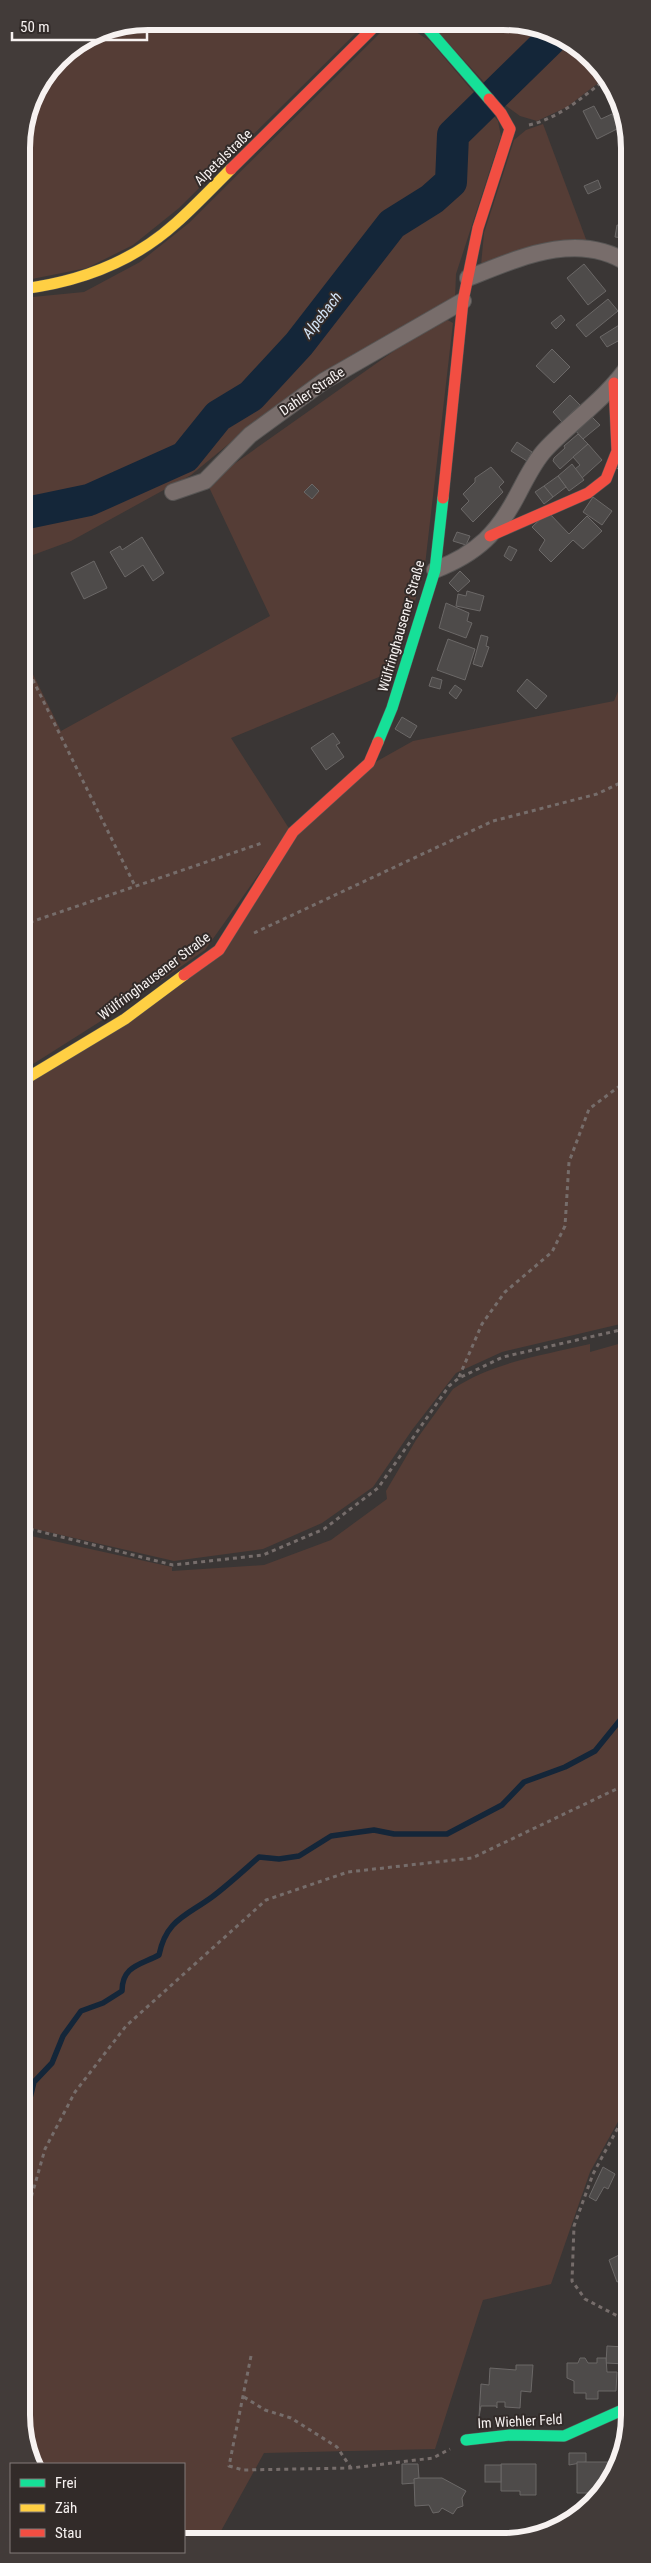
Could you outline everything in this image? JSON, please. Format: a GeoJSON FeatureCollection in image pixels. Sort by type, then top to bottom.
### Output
{"type":"FeatureCollection","features":[{"type":"Feature","properties":{"kind":"street","name":"Alpetalstraße"},"geometry":{"type":"LineString","coordinates":[[30,288],[66,282],[105,269],[140,250],[175,224],[371,30]]}},
{"type":"Feature","properties":{"kind":"street"},"geometry":{"type":"LineString","coordinates":[[428,30],[500,113],[510,129]]}},
{"type":"Feature","properties":{"kind":"street","name":"Wülfringhausener Straße"},"geometry":{"type":"LineString","coordinates":[[30,1076],[125,1019],[219,950],[293,832],[369,764],[392,708],[435,570],[463,301],[478,228],[510,129]]}},
{"type":"Feature","properties":{"kind":"street"},"geometry":{"type":"LineString","coordinates":[[468,278],[557,248],[583,248],[606,252],[621,260]]}},
{"type":"Feature","properties":{"kind":"street","name":"Dahler Straße"},"geometry":{"type":"LineString","coordinates":[[172,492],[205,481],[250,434],[324,381],[463,301]]}},
{"type":"Feature","properties":{"kind":"street"},"geometry":{"type":"LineString","coordinates":[[435,570],[461,560],[490,536],[508,511],[537,460],[621,383]]}},
{"type":"Feature","properties":{"kind":"street"},"geometry":{"type":"LineString","coordinates":[[490,536],[588,493],[606,479],[617,451],[621,396]]}},
{"type":"Feature","properties":{"kind":"street","name":"Im Wiehler Feld"},"geometry":{"type":"LineString","coordinates":[[466,2440],[510,2435],[564,2436],[621,2411]]}},
{"type":"Feature","properties":{"kind":"path"},"geometry":{"type":"LineString","coordinates":[[510,129],[542,122],[568,108],[601,83]]}},
{"type":"Feature","properties":{"kind":"path"},"geometry":{"type":"LineString","coordinates":[[30,674],[135,886]]}},
{"type":"Feature","properties":{"kind":"path"},"geometry":{"type":"LineString","coordinates":[[246,937],[493,821],[597,794],[621,782]]}},
{"type":"Feature","properties":{"kind":"path"},"geometry":{"type":"LineString","coordinates":[[30,922],[293,832]]}},
{"type":"Feature","properties":{"kind":"path"},"geometry":{"type":"LineString","coordinates":[[459,1378],[482,1324],[505,1292],[552,1252],[565,1226],[570,1162],[589,1109],[621,1085]]}},
{"type":"Feature","properties":{"kind":"path"},"geometry":{"type":"LineString","coordinates":[[30,1529],[173,1565],[263,1555],[324,1529],[378,1488],[450,1386],[459,1378],[503,1357],[621,1330]]}},
{"type":"Feature","properties":{"kind":"path"},"geometry":{"type":"LineString","coordinates":[[30,2201],[44,2149],[75,2092],[126,2026],[266,1900],[348,1872],[472,1858],[621,1787]]}},
{"type":"Feature","properties":{"kind":"path"},"geometry":{"type":"LineString","coordinates":[[621,2122],[593,2174],[574,2226],[572,2281],[585,2299],[621,2317]]}},
{"type":"Feature","properties":{"kind":"path"},"geometry":{"type":"LineString","coordinates":[[251,2356],[229,2466],[243,2470],[351,2468],[433,2458],[466,2440]]}},
{"type":"Feature","properties":{"kind":"path"},"geometry":{"type":"LineString","coordinates":[[244,2397],[266,2410],[291,2418],[337,2448],[351,2468]]}},
{"type":"Feature","properties":{"kind":"shaded area"},"geometry":{"type":"Polygon","coordinates":[[[359,30],[179,208],[133,245],[87,268],[30,279],[31,133],[42,96],[54,76],[70,59],[96,42],[110,36],[133,31],[359,30]]]}},
{"type":"Feature","properties":{"kind":"shaded area"},"geometry":{"type":"Polygon","coordinates":[[[383,30],[413,30],[430,41],[498,121],[501,136],[456,274],[455,299],[259,419],[191,475],[71,541],[30,556],[30,297],[84,292],[140,262],[189,223],[383,30]]]}},
{"type":"Feature","properties":{"kind":"shaded area"},"geometry":{"type":"Polygon","coordinates":[[[436,30],[503,30],[526,32],[541,36],[575,54],[600,82],[567,107],[537,121],[520,116],[505,105],[436,30]]]}},
{"type":"Feature","properties":{"kind":"shaded area"},"geometry":{"type":"Polygon","coordinates":[[[543,124],[587,242],[481,265],[484,233],[514,140],[526,130],[543,124]]]}},
{"type":"Feature","properties":{"kind":"shaded area"},"geometry":{"type":"Polygon","coordinates":[[[442,317],[453,323],[425,565],[396,670],[231,738],[290,830],[205,950],[112,1014],[30,1066],[30,668],[61,731],[270,616],[207,483],[442,317]]]}},
{"type":"Feature","properties":{"kind":"shaded area"},"geometry":{"type":"Polygon","coordinates":[[[621,684],[621,1324],[502,1352],[456,1373],[412,1430],[373,1487],[322,1523],[263,1549],[174,1561],[30,1528],[30,1082],[221,953],[294,834],[372,764],[413,741],[614,701],[621,684]]]}},
{"type":"Feature","properties":{"kind":"shaded area"},"geometry":{"type":"Polygon","coordinates":[[[621,1343],[621,2116],[590,2172],[551,2284],[483,2300],[435,2449],[264,2453],[220,2533],[185,2533],[185,2463],[40,2463],[31,2430],[30,1536],[172,1567],[172,1571],[264,1565],[331,1540],[387,1499],[386,1491],[416,1440],[453,1389],[485,1372],[519,1360],[590,1344],[590,1352],[621,1343]]]}},
{"type":"Feature","properties":{"kind":"building"},"geometry":{"type":"Polygon","coordinates":[[[594,106],[601,119],[612,114],[619,128],[597,139],[583,111],[594,106]]]}},
{"type":"Feature","properties":{"kind":"building"},"geometry":{"type":"Polygon","coordinates":[[[598,180],[601,188],[588,194],[584,186],[598,180]]]}},
{"type":"Feature","properties":{"kind":"building"},"geometry":{"type":"Polygon","coordinates":[[[617,225],[621,226],[621,238],[615,237],[617,225]]]}},
{"type":"Feature","properties":{"kind":"building"},"geometry":{"type":"Polygon","coordinates":[[[584,264],[606,291],[588,305],[567,278],[584,264]]]}},
{"type":"Feature","properties":{"kind":"building"},"geometry":{"type":"Polygon","coordinates":[[[608,299],[618,311],[586,337],[576,325],[608,299]]]}},
{"type":"Feature","properties":{"kind":"building"},"geometry":{"type":"Polygon","coordinates":[[[561,315],[565,320],[556,329],[551,323],[561,315]]]}},
{"type":"Feature","properties":{"kind":"building"},"geometry":{"type":"Polygon","coordinates":[[[621,324],[621,339],[607,347],[600,337],[621,324]]]}},
{"type":"Feature","properties":{"kind":"building"},"geometry":{"type":"Polygon","coordinates":[[[552,349],[570,367],[554,383],[536,366],[552,349]]]}},
{"type":"Feature","properties":{"kind":"building"},"geometry":{"type":"Polygon","coordinates":[[[570,395],[580,405],[562,422],[553,412],[570,395]]]}},
{"type":"Feature","properties":{"kind":"building"},"geometry":{"type":"Polygon","coordinates":[[[590,415],[600,425],[583,439],[574,429],[590,415]]]}},
{"type":"Feature","properties":{"kind":"building"},"geometry":{"type":"Polygon","coordinates":[[[578,434],[588,444],[560,469],[553,461],[554,458],[578,434]]]}},
{"type":"Feature","properties":{"kind":"building"},"geometry":{"type":"Polygon","coordinates":[[[517,442],[532,452],[527,461],[511,451],[517,442]]]}},
{"type":"Feature","properties":{"kind":"building"},"geometry":{"type":"Polygon","coordinates":[[[588,444],[602,460],[582,478],[575,469],[580,465],[573,457],[588,444]]]}},
{"type":"Feature","properties":{"kind":"building"},"geometry":{"type":"Polygon","coordinates":[[[621,455],[621,470],[616,468],[621,455]]]}},
{"type":"Feature","properties":{"kind":"building"},"geometry":{"type":"Polygon","coordinates":[[[572,464],[584,480],[569,491],[558,476],[572,464]]]}},
{"type":"Feature","properties":{"kind":"building"},"geometry":{"type":"Polygon","coordinates":[[[491,467],[504,482],[499,487],[503,492],[473,522],[461,509],[469,501],[463,494],[475,482],[475,478],[491,467]]]}},
{"type":"Feature","properties":{"kind":"building"},"geometry":{"type":"Polygon","coordinates":[[[558,476],[566,487],[553,497],[544,486],[558,476]]]}},
{"type":"Feature","properties":{"kind":"building"},"geometry":{"type":"Polygon","coordinates":[[[312,484],[319,491],[312,499],[304,492],[312,484]]]}},
{"type":"Feature","properties":{"kind":"building"},"geometry":{"type":"Polygon","coordinates":[[[544,486],[553,497],[544,504],[535,492],[544,486]]]}},
{"type":"Feature","properties":{"kind":"building"},"geometry":{"type":"Polygon","coordinates":[[[593,497],[612,511],[602,525],[583,512],[593,497]]]}},
{"type":"Feature","properties":{"kind":"building"},"geometry":{"type":"Polygon","coordinates":[[[548,512],[569,534],[587,516],[602,531],[583,549],[573,540],[551,562],[539,550],[545,540],[532,527],[548,512]]]}},
{"type":"Feature","properties":{"kind":"building"},"geometry":{"type":"Polygon","coordinates":[[[457,532],[470,536],[466,545],[453,541],[457,532]]]}},
{"type":"Feature","properties":{"kind":"building"},"geometry":{"type":"Polygon","coordinates":[[[142,537],[164,573],[153,581],[143,565],[125,577],[110,552],[120,546],[122,550],[142,537]]]}},
{"type":"Feature","properties":{"kind":"building"},"geometry":{"type":"Polygon","coordinates":[[[509,546],[517,550],[511,561],[504,556],[509,546]]]}},
{"type":"Feature","properties":{"kind":"building"},"geometry":{"type":"Polygon","coordinates":[[[94,561],[107,588],[84,599],[71,573],[94,561]]]}},
{"type":"Feature","properties":{"kind":"building"},"geometry":{"type":"Polygon","coordinates":[[[460,571],[470,581],[458,592],[449,583],[460,571]]]}},
{"type":"Feature","properties":{"kind":"building"},"geometry":{"type":"Polygon","coordinates":[[[467,591],[484,596],[480,611],[456,606],[458,594],[466,596],[467,591]]]}},
{"type":"Feature","properties":{"kind":"building"},"geometry":{"type":"Polygon","coordinates":[[[446,603],[469,613],[467,621],[472,623],[466,638],[439,628],[446,603]]]}},
{"type":"Feature","properties":{"kind":"building"},"geometry":{"type":"Polygon","coordinates":[[[481,635],[488,637],[486,646],[489,647],[482,667],[473,664],[481,635]]]}},
{"type":"Feature","properties":{"kind":"building"},"geometry":{"type":"Polygon","coordinates":[[[448,639],[475,649],[465,680],[437,670],[448,639]]]}},
{"type":"Feature","properties":{"kind":"building"},"geometry":{"type":"Polygon","coordinates":[[[432,677],[442,680],[440,689],[429,686],[432,677]]]}},
{"type":"Feature","properties":{"kind":"building"},"geometry":{"type":"Polygon","coordinates":[[[527,679],[547,696],[536,709],[517,691],[527,679]]]}},
{"type":"Feature","properties":{"kind":"building"},"geometry":{"type":"Polygon","coordinates":[[[455,685],[462,690],[456,699],[449,693],[455,685]]]}},
{"type":"Feature","properties":{"kind":"building"},"geometry":{"type":"Polygon","coordinates":[[[402,717],[417,726],[410,738],[395,729],[402,717]]]}},
{"type":"Feature","properties":{"kind":"building"},"geometry":{"type":"Polygon","coordinates":[[[333,733],[340,743],[336,745],[344,757],[326,770],[311,748],[333,733]]]}},
{"type":"Feature","properties":{"kind":"building"},"geometry":{"type":"Polygon","coordinates":[[[603,2167],[615,2174],[608,2189],[604,2187],[596,2201],[589,2197],[603,2167]]]}},
{"type":"Feature","properties":{"kind":"building"},"geometry":{"type":"Polygon","coordinates":[[[621,2254],[621,2280],[617,2282],[609,2260],[621,2254]]]}},
{"type":"Feature","properties":{"kind":"building"},"geometry":{"type":"Polygon","coordinates":[[[607,2346],[621,2347],[621,2364],[606,2363],[607,2346]]]}},
{"type":"Feature","properties":{"kind":"building"},"geometry":{"type":"Polygon","coordinates":[[[580,2358],[585,2358],[588,2363],[597,2363],[597,2358],[606,2358],[607,2372],[617,2372],[616,2391],[598,2391],[598,2399],[586,2399],[586,2393],[574,2393],[574,2381],[567,2378],[567,2363],[578,2363],[580,2358]]]}},
{"type":"Feature","properties":{"kind":"building"},"geometry":{"type":"Polygon","coordinates":[[[516,2365],[533,2365],[531,2392],[521,2391],[520,2408],[505,2407],[505,2402],[497,2402],[497,2408],[496,2406],[481,2406],[479,2417],[481,2384],[489,2385],[490,2368],[516,2370],[516,2365]]]}},
{"type":"Feature","properties":{"kind":"building"},"geometry":{"type":"Polygon","coordinates":[[[569,2453],[586,2453],[586,2462],[569,2465],[569,2453]]]}},
{"type":"Feature","properties":{"kind":"building"},"geometry":{"type":"Polygon","coordinates":[[[577,2462],[611,2462],[592,2493],[577,2493],[577,2462]]]}},
{"type":"Feature","properties":{"kind":"building"},"geometry":{"type":"Polygon","coordinates":[[[402,2464],[418,2464],[419,2478],[414,2479],[415,2483],[402,2484],[402,2464]]]}},
{"type":"Feature","properties":{"kind":"building"},"geometry":{"type":"Polygon","coordinates":[[[501,2464],[536,2464],[536,2495],[520,2495],[520,2491],[501,2491],[501,2464]]]}},
{"type":"Feature","properties":{"kind":"building"},"geometry":{"type":"Polygon","coordinates":[[[485,2465],[501,2465],[501,2482],[485,2482],[485,2465]]]}},
{"type":"Feature","properties":{"kind":"building"},"geometry":{"type":"Polygon","coordinates":[[[442,2478],[466,2491],[462,2498],[463,2506],[457,2508],[453,2514],[442,2508],[439,2512],[433,2513],[429,2505],[415,2506],[414,2479],[442,2478]]]}},
{"type":"Feature","properties":{"kind":"waterway","name":"Alpebach"},"geometry":{"type":"LineString","coordinates":[[30,512],[89,500],[185,457],[218,416],[251,396],[299,344],[392,224],[432,199],[451,182],[453,135],[550,40]]}},
{"type":"Feature","properties":{"kind":"waterway"},"geometry":{"type":"LineString","coordinates":[[30,2098],[34,2082],[52,2063],[63,2036],[81,2011],[103,2003],[122,1991],[125,1976],[133,1967],[159,1955],[162,1943],[178,1920],[218,1892],[259,1857],[279,1859],[299,1856],[331,1836],[374,1830],[394,1834],[447,1834],[502,1805],[524,1782],[565,1767],[595,1751],[621,1719]]}},
{"type":"Feature","properties":{"kind":"traffic: fast"},"geometry":{"type":"LineString","coordinates":[[429,30],[489,99]]}},
{"type":"Feature","properties":{"kind":"traffic: fast"},"geometry":{"type":"LineString","coordinates":[[378,742],[392,708],[435,570],[443,498]]}},
{"type":"Feature","properties":{"kind":"traffic: fast"},"geometry":{"type":"LineString","coordinates":[[466,2440],[510,2435],[564,2436],[621,2411]]}},
{"type":"Feature","properties":{"kind":"traffic: slow"},"geometry":{"type":"LineString","coordinates":[[30,288],[84,275],[104,268],[142,249],[176,223],[231,169]]}},
{"type":"Feature","properties":{"kind":"traffic: slow"},"geometry":{"type":"LineString","coordinates":[[30,1076],[125,1019],[184,975]]}},
{"type":"Feature","properties":{"kind":"traffic: jam"},"geometry":{"type":"LineString","coordinates":[[231,169],[371,30]]}},
{"type":"Feature","properties":{"kind":"traffic: jam"},"geometry":{"type":"LineString","coordinates":[[443,498],[463,301],[478,228],[510,129],[501,113],[489,99]]}},
{"type":"Feature","properties":{"kind":"traffic: jam"},"geometry":{"type":"LineString","coordinates":[[490,536],[588,493],[606,479],[617,451],[614,383]]}},
{"type":"Feature","properties":{"kind":"traffic: jam"},"geometry":{"type":"LineString","coordinates":[[184,975],[219,950],[293,832],[369,763],[378,742]]}}]}
